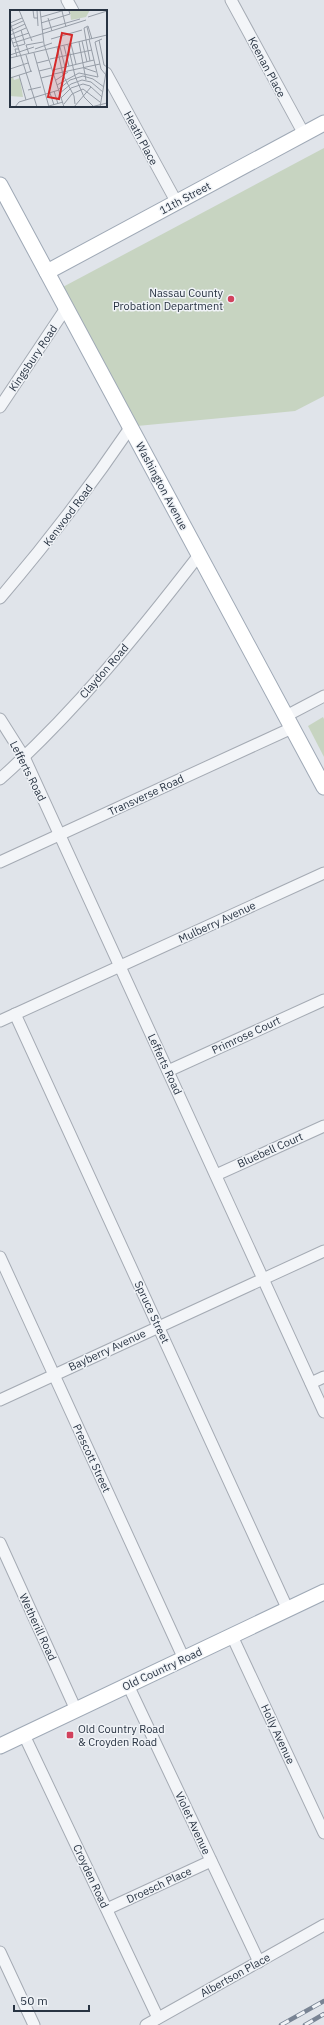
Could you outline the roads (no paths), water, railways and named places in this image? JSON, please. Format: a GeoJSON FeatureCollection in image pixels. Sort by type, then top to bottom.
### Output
{"type":"FeatureCollection","features":[{"type":"Feature","properties":{"kind":"main road","name":"11th Street"},"geometry":{"type":"LineString","coordinates":[[47,272],[324,123]]}},
{"type":"Feature","properties":{"kind":"main road","name":"Washington Avenue"},"geometry":{"type":"LineString","coordinates":[[0,185],[324,787]]}},
{"type":"Feature","properties":{"kind":"main road","name":"Old Country Road"},"geometry":{"type":"LineString","coordinates":[[0,1746],[324,1592]]}},
{"type":"Feature","properties":{"kind":"street"},"geometry":{"type":"LineString","coordinates":[[67,0],[72,10]]}},
{"type":"Feature","properties":{"kind":"street","name":"Keenan Place"},"geometry":{"type":"LineString","coordinates":[[231,0],[304,134]]}},
{"type":"Feature","properties":{"kind":"street","name":"Heath Place"},"geometry":{"type":"LineString","coordinates":[[107,74],[176,203]]}},
{"type":"Feature","properties":{"kind":"street","name":"Kingsbury Road"},"geometry":{"type":"LineString","coordinates":[[0,407],[66,308]]}},
{"type":"Feature","properties":{"kind":"street","name":"Kenwood Road"},"geometry":{"type":"LineString","coordinates":[[0,598],[51,538],[98,475],[130,428]]}},
{"type":"Feature","properties":{"kind":"street","name":"Claydon Road"},"geometry":{"type":"LineString","coordinates":[[0,779],[24,757],[113,663],[199,555]]}},
{"type":"Feature","properties":{"kind":"street","name":"Transverse Road"},"geometry":{"type":"LineString","coordinates":[[0,862],[60,835],[289,722],[324,696]]}},
{"type":"Feature","properties":{"kind":"street","name":"Lefferts Road"},"geometry":{"type":"LineString","coordinates":[[0,719],[24,757],[324,1412]]}},
{"type":"Feature","properties":{"kind":"street","name":"Mulberry Avenue"},"geometry":{"type":"LineString","coordinates":[[0,1021],[324,873]]}},
{"type":"Feature","properties":{"kind":"street","name":"Primrose Court"},"geometry":{"type":"LineString","coordinates":[[168,1071],[324,1000]]}},
{"type":"Feature","properties":{"kind":"street","name":"Spruce Street"},"geometry":{"type":"LineString","coordinates":[[15,1014],[288,1610]]}},
{"type":"Feature","properties":{"kind":"street","name":"Bluebell Court"},"geometry":{"type":"LineString","coordinates":[[216,1175],[324,1126]]}},
{"type":"Feature","properties":{"kind":"street","name":"Bayberry Avenue"},"geometry":{"type":"LineString","coordinates":[[0,1400],[324,1251]]}},
{"type":"Feature","properties":{"kind":"street","name":"Prescott Street"},"geometry":{"type":"LineString","coordinates":[[0,1257],[184,1659]]}},
{"type":"Feature","properties":{"kind":"street"},"geometry":{"type":"LineString","coordinates":[[311,1384],[324,1377]]}},
{"type":"Feature","properties":{"kind":"street","name":"Wetherill Road"},"geometry":{"type":"LineString","coordinates":[[0,1543],[76,1710]]}},
{"type":"Feature","properties":{"kind":"street","name":"Holly Avenue"},"geometry":{"type":"LineString","coordinates":[[232,1636],[324,1833]]}},
{"type":"Feature","properties":{"kind":"street","name":"Violet Avenue"},"geometry":{"type":"LineString","coordinates":[[128,1685],[259,1962]]}},
{"type":"Feature","properties":{"kind":"street","name":"Croyden Road"},"geometry":{"type":"LineString","coordinates":[[24,1735],[158,2018]]}},
{"type":"Feature","properties":{"kind":"street","name":"Droesch Place"},"geometry":{"type":"LineString","coordinates":[[107,1909],[211,1862]]}},
{"type":"Feature","properties":{"kind":"street","name":"Albertson Place"},"geometry":{"type":"LineString","coordinates":[[146,2025],[324,1925]]}},
{"type":"Feature","properties":{"kind":"street"},"geometry":{"type":"LineString","coordinates":[[0,1952],[34,2025]]}},
{"type":"Feature","properties":{"kind":"railway"},"geometry":{"type":"LineString","coordinates":[[281,2025],[324,2001]]}},
{"type":"Feature","properties":{"kind":"railway"},"geometry":{"type":"LineString","coordinates":[[305,2025],[324,2014]]}},
{"type":"Feature","properties":{"kind":"place","name":"Nassau County Probation Department"},"geometry":{"type":"Point","coordinates":[231,299]}},
{"type":"Feature","properties":{"kind":"place","name":"Old Country Road & Croyden Road"},"geometry":{"type":"Point","coordinates":[70,1735]}}]}
